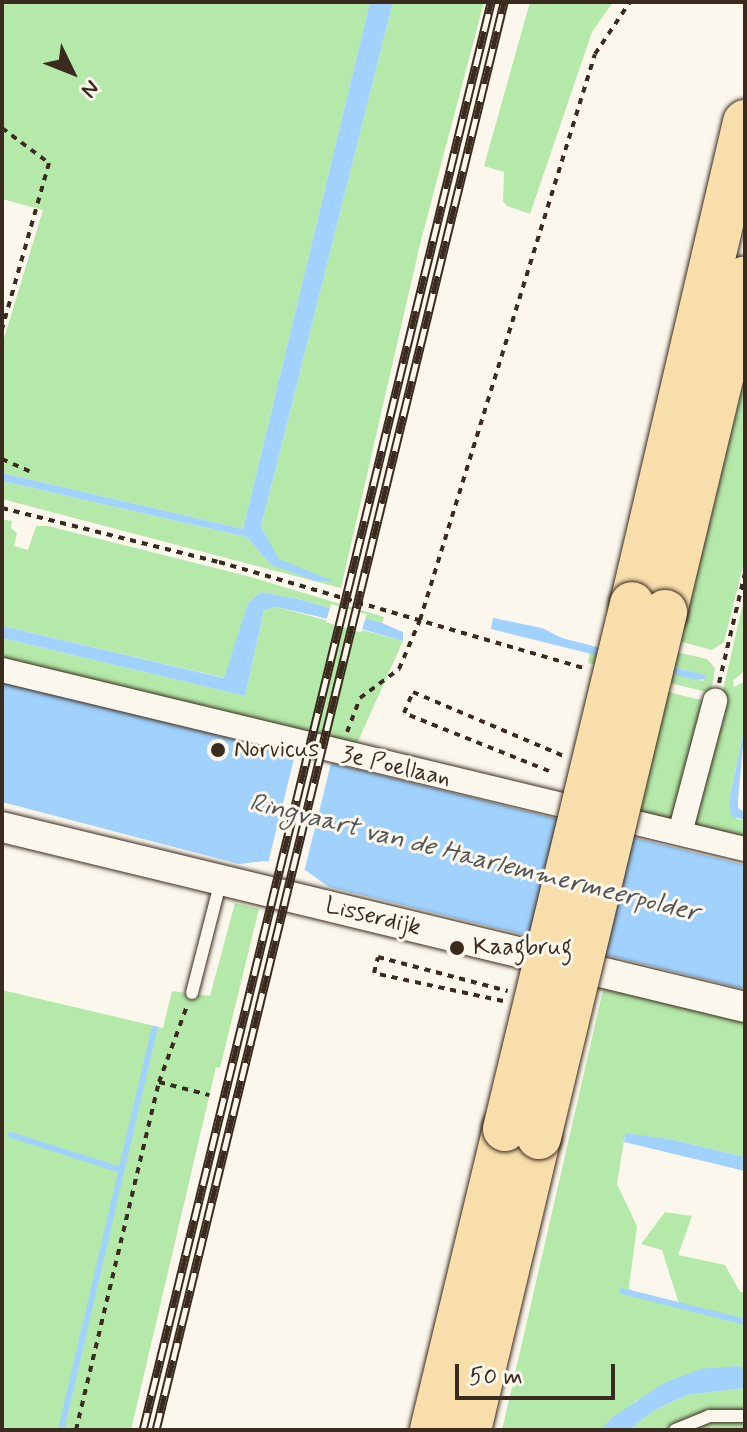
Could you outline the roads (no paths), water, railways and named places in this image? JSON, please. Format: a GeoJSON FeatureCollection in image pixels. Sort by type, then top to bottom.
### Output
{"type":"FeatureCollection","features":[{"type":"Feature","properties":{"kind":"highway"},"geometry":{"type":"LineString","coordinates":[[432,1430],[522,1133],[648,608],[745,122]]}},
{"type":"Feature","properties":{"kind":"highway"},"geometry":{"type":"LineString","coordinates":[[648,608],[745,278]]}},
{"type":"Feature","properties":{"kind":"highway"},"geometry":{"type":"LineString","coordinates":[[469,1430],[522,1133]]}},
{"type":"Feature","properties":{"kind":"street","name":"3e Poellaan"},"geometry":{"type":"LineString","coordinates":[[2,670],[745,849]]}},
{"type":"Feature","properties":{"kind":"street"},"geometry":{"type":"LineString","coordinates":[[680,833],[715,701]]}},
{"type":"Feature","properties":{"kind":"street","name":"Lisserdijk"},"geometry":{"type":"LineString","coordinates":[[2,827],[745,1007]]}},
{"type":"Feature","properties":{"kind":"lane"},"geometry":{"type":"LineString","coordinates":[[192,993],[221,880]]}},
{"type":"Feature","properties":{"kind":"lane"},"geometry":{"type":"LineString","coordinates":[[675,1430],[709,1416],[745,1416]]}},
{"type":"Feature","properties":{"kind":"water"},"geometry":{"type":"Polygon","coordinates":[[[370,2],[393,2],[261,527],[279,559],[333,581],[315,581],[270,564],[247,537],[2,481],[2,473],[243,529],[370,2]]]}},
{"type":"Feature","properties":{"kind":"water"},"geometry":{"type":"Polygon","coordinates":[[[260,592],[298,599],[382,623],[403,632],[403,641],[277,607],[264,610],[245,696],[2,638],[2,626],[224,678],[248,603],[260,592]]]}},
{"type":"Feature","properties":{"kind":"water"},"geometry":{"type":"Polygon","coordinates":[[[493,618],[542,628],[562,638],[705,675],[705,679],[696,680],[491,629],[493,618]]]}},
{"type":"Feature","properties":{"kind":"water","name":"Ringvaart van de Haarlemmermeerpolder"},"geometry":{"type":"Polygon","coordinates":[[[2,682],[745,865],[745,989],[329,887],[305,870],[265,861],[239,864],[2,802],[2,682]]]}},
{"type":"Feature","properties":{"kind":"water"},"geometry":{"type":"Polygon","coordinates":[[[745,725],[738,808],[745,812],[745,820],[731,816],[729,801],[745,725]]]}},
{"type":"Feature","properties":{"kind":"water"},"geometry":{"type":"Polygon","coordinates":[[[625,1133],[669,1139],[745,1157],[745,1171],[624,1142],[625,1133]]]}},
{"type":"Feature","properties":{"kind":"water"},"geometry":{"type":"Polygon","coordinates":[[[745,1368],[745,1388],[687,1395],[653,1411],[629,1430],[601,1430],[613,1417],[664,1383],[701,1369],[745,1368]]]}},
{"type":"Feature","properties":{"kind":"waterway"},"geometry":{"type":"LineString","coordinates":[[61,1430],[154,1029]]}},
{"type":"Feature","properties":{"kind":"waterway"},"geometry":{"type":"LineString","coordinates":[[11,1135],[121,1170]]}},
{"type":"Feature","properties":{"kind":"waterway"},"geometry":{"type":"LineString","coordinates":[[622,1291],[745,1322]]}},
{"type":"Feature","properties":{"kind":"railway"},"geometry":{"type":"LineString","coordinates":[[143,1430],[491,2]]}},
{"type":"Feature","properties":{"kind":"railway"},"geometry":{"type":"LineString","coordinates":[[156,1430],[504,2]]}},
{"type":"Feature","properties":{"kind":"place","name":"Norvicus"},"geometry":{"type":"Point","coordinates":[218,750]}},
{"type":"Feature","properties":{"kind":"place","name":"Kaagbrug"},"geometry":{"type":"Point","coordinates":[457,948]}}]}
